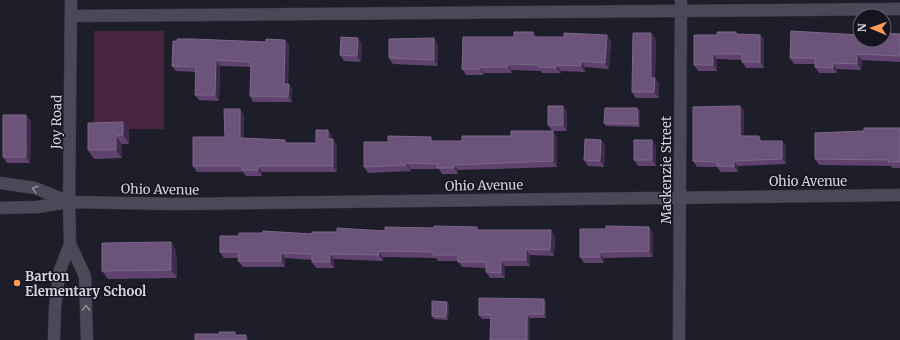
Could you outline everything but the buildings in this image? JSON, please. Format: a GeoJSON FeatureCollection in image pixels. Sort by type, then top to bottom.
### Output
{"type":"FeatureCollection","features":[{"type":"Feature","properties":{"kind":"street","name":"Joy Road"},"geometry":{"type":"LineString","coordinates":[[71,0],[68,202],[70,244],[85,276],[87,340]]}},
{"type":"Feature","properties":{"kind":"street"},"geometry":{"type":"LineString","coordinates":[[71,16],[681,5],[900,9]]}},
{"type":"Feature","properties":{"kind":"street","name":"Mackenzie Street"},"geometry":{"type":"LineString","coordinates":[[679,340],[681,5]]}},
{"type":"Feature","properties":{"kind":"street","name":"Ohio Avenue"},"geometry":{"type":"LineString","coordinates":[[0,183],[35,188],[68,202]]}},
{"type":"Feature","properties":{"kind":"street","name":"Ohio Avenue"},"geometry":{"type":"LineString","coordinates":[[0,208],[36,207],[68,202],[181,204],[680,196],[900,195]]}},
{"type":"Feature","properties":{"kind":"street","name":"Joy Road"},"geometry":{"type":"LineString","coordinates":[[54,340],[55,307],[60,270],[70,244]]}},
{"type":"Feature","properties":{"kind":"shaded area"},"geometry":{"type":"Polygon","coordinates":[[[94,31],[164,31],[164,129],[94,129],[94,31]]]}},
{"type":"Feature","properties":{"kind":"place","name":"Barton Elementary School"},"geometry":{"type":"Point","coordinates":[17,283]}}]}
